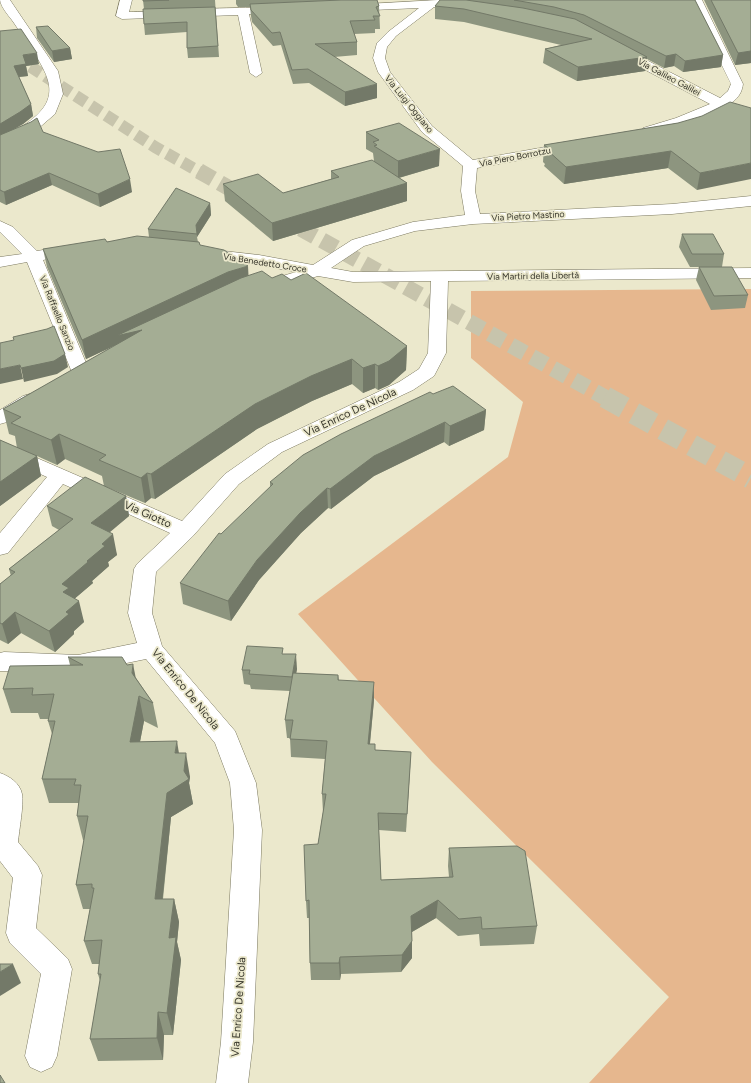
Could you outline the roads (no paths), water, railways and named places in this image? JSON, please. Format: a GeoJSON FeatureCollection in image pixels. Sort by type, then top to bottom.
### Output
{"type":"FeatureCollection","features":[{"type":"Feature","properties":{"kind":"street"},"geometry":{"type":"LineString","coordinates":[[0,144],[28,130],[50,111],[57,94],[52,71],[4,0]]}},
{"type":"Feature","properties":{"kind":"street"},"geometry":{"type":"LineString","coordinates":[[126,0],[122,16],[243,11],[292,11]]}},
{"type":"Feature","properties":{"kind":"street"},"geometry":{"type":"LineString","coordinates":[[638,134],[676,124],[734,94],[737,84],[696,0]]}},
{"type":"Feature","properties":{"kind":"street"},"geometry":{"type":"LineString","coordinates":[[335,9],[435,2],[478,10]]}},
{"type":"Feature","properties":{"kind":"street","name":"Via Luigi Oggiano"},"geometry":{"type":"LineString","coordinates":[[435,2],[392,34],[380,46],[379,58],[384,72],[427,129],[470,165]]}},
{"type":"Feature","properties":{"kind":"street"},"geometry":{"type":"LineString","coordinates":[[243,11],[256,73]]}},
{"type":"Feature","properties":{"kind":"street","name":"Via Galileo Galilei"},"geometry":{"type":"LineString","coordinates":[[606,44],[719,103]]}},
{"type":"Feature","properties":{"kind":"street","name":"Via Piero Borrotzu"},"geometry":{"type":"LineString","coordinates":[[470,165],[584,144]]}},
{"type":"Feature","properties":{"kind":"street"},"geometry":{"type":"LineString","coordinates":[[470,165],[468,191],[473,219]]}},
{"type":"Feature","properties":{"kind":"street","name":"Via Pietro Mastino"},"geometry":{"type":"LineString","coordinates":[[315,271],[358,243],[414,227],[473,219],[672,209],[751,200]]}},
{"type":"Feature","properties":{"kind":"street"},"geometry":{"type":"LineString","coordinates":[[0,226],[7,230],[33,256]]}},
{"type":"Feature","properties":{"kind":"street"},"geometry":{"type":"LineString","coordinates":[[0,262],[92,248]]}},
{"type":"Feature","properties":{"kind":"street","name":"Via Benedetto Croce"},"geometry":{"type":"LineString","coordinates":[[188,252],[259,260],[315,271]]}},
{"type":"Feature","properties":{"kind":"street","name":"Via Raffaello Sanzio"},"geometry":{"type":"LineString","coordinates":[[33,256],[80,370]]}},
{"type":"Feature","properties":{"kind":"street"},"geometry":{"type":"LineString","coordinates":[[243,294],[315,271]]}},
{"type":"Feature","properties":{"kind":"street","name":"Via Martiri della Libertà"},"geometry":{"type":"LineString","coordinates":[[315,271],[353,277],[751,273]]}},
{"type":"Feature","properties":{"kind":"street","name":"Via Enrico De Nicola"},"geometry":{"type":"LineString","coordinates":[[232,1083],[237,1042],[248,830],[243,783],[226,738],[151,648],[140,613],[146,569],[185,532],[232,479],[275,448],[406,386],[427,372],[437,353],[440,277]]}},
{"type":"Feature","properties":{"kind":"street"},"geometry":{"type":"LineString","coordinates":[[0,418],[47,390]]}},
{"type":"Feature","properties":{"kind":"street","name":"Via Giotto"},"geometry":{"type":"LineString","coordinates":[[0,448],[185,532]]}},
{"type":"Feature","properties":{"kind":"street"},"geometry":{"type":"LineString","coordinates":[[0,548],[60,475]]}},
{"type":"Feature","properties":{"kind":"street"},"geometry":{"type":"LineString","coordinates":[[0,662],[78,664],[151,648]]}},
{"type":"Feature","properties":{"kind":"street"},"geometry":{"type":"LineString","coordinates":[[0,784],[9,794],[4,845],[28,875],[21,933],[57,969],[41,1056]]}},
{"type":"Feature","properties":{"kind":"tunnel"},"geometry":{"type":"LineString","coordinates":[[0,47],[155,147],[200,172]]}},
{"type":"Feature","properties":{"kind":"tunnel"},"geometry":{"type":"LineString","coordinates":[[199,171],[250,200]]}},
{"type":"Feature","properties":{"kind":"tunnel"},"geometry":{"type":"LineString","coordinates":[[280,217],[606,398]]}},
{"type":"Feature","properties":{"kind":"tunnel"},"geometry":{"type":"LineString","coordinates":[[605,397],[751,478]]}}]}
